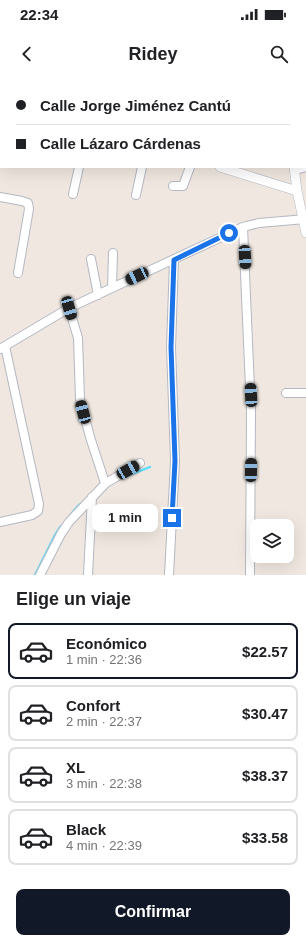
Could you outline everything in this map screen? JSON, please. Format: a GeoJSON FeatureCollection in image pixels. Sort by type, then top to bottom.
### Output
{"type":"FeatureCollection","features":[{"type":"Feature","properties":{"kind":"street"},"geometry":{"type":"LineString","coordinates":[[73,194],[79,168]]}},
{"type":"Feature","properties":{"kind":"street"},"geometry":{"type":"LineString","coordinates":[[136,195],[142,168]]}},
{"type":"Feature","properties":{"kind":"street"},"geometry":{"type":"LineString","coordinates":[[173,186],[182,186],[190,168]]}},
{"type":"Feature","properties":{"kind":"street"},"geometry":{"type":"LineString","coordinates":[[223,168],[297,191]]}},
{"type":"Feature","properties":{"kind":"street"},"geometry":{"type":"LineString","coordinates":[[294,168],[297,191],[305,220],[306,233]]}},
{"type":"Feature","properties":{"kind":"street"},"geometry":{"type":"LineString","coordinates":[[0,197],[22,201],[28,204],[29,209],[18,273]]}},
{"type":"Feature","properties":{"kind":"street"},"geometry":{"type":"LineString","coordinates":[[0,522],[32,515],[38,511],[39,504],[3,348],[69,308],[243,227],[259,223],[305,220]]}},
{"type":"Feature","properties":{"kind":"street"},"geometry":{"type":"LineString","coordinates":[[243,227],[251,411],[250,575]]}},
{"type":"Feature","properties":{"kind":"street"},"geometry":{"type":"LineString","coordinates":[[112,288],[113,253]]}},
{"type":"Feature","properties":{"kind":"street"},"geometry":{"type":"LineString","coordinates":[[92,259],[98,295]]}},
{"type":"Feature","properties":{"kind":"street"},"geometry":{"type":"LineString","coordinates":[[169,575],[175,461],[171,347],[174,260]]}},
{"type":"Feature","properties":{"kind":"street"},"geometry":{"type":"LineString","coordinates":[[69,308],[78,338],[80,399],[90,437],[105,481]]}},
{"type":"Feature","properties":{"kind":"street"},"geometry":{"type":"LineString","coordinates":[[286,393],[306,393]]}},
{"type":"Feature","properties":{"kind":"street"},"geometry":{"type":"LineString","coordinates":[[40,575],[61,534],[69,522],[92,498],[105,481],[140,463]]}},
{"type":"Feature","properties":{"kind":"street"},"geometry":{"type":"LineString","coordinates":[[88,575],[92,498]]}},
{"type":"Feature","properties":{"kind":"waterway"},"geometry":{"type":"LineString","coordinates":[[124,477],[150,467]]}},
{"type":"Feature","properties":{"kind":"waterway"},"geometry":{"type":"LineString","coordinates":[[72,513],[82,503]]}},
{"type":"Feature","properties":{"kind":"waterway"},"geometry":{"type":"LineString","coordinates":[[35,575],[61,526]]}},
{"type":"Feature","properties":{"kind":"route"},"geometry":{"type":"LineString","coordinates":[[172,518],[175,461],[171,347],[174,260],[229,233]]}}]}
